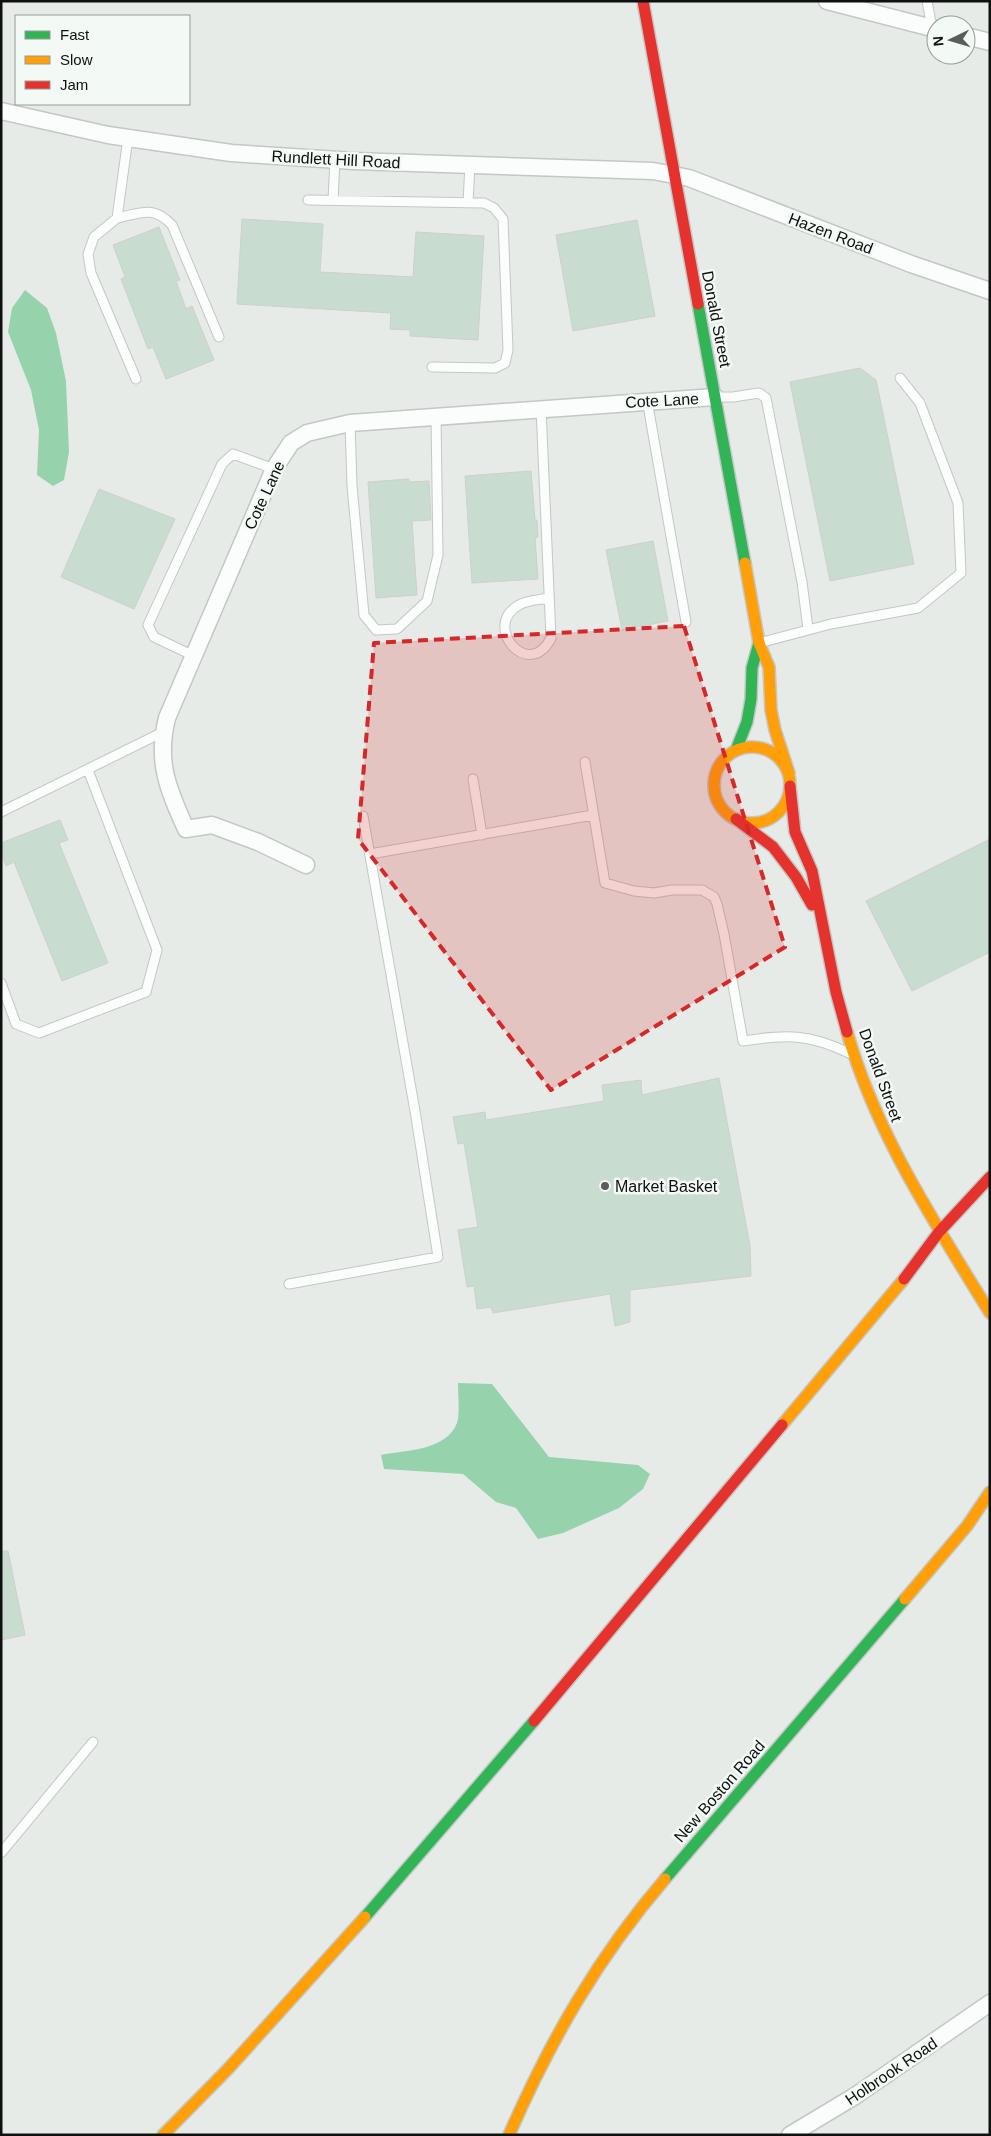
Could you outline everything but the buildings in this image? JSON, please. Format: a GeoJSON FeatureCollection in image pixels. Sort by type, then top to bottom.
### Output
{"type":"FeatureCollection","features":[{"type":"Feature","properties":{"kind":"street","name":"Donald Street"},"geometry":{"type":"LineString","coordinates":[[643,1],[759,643],[769,667],[771,710],[788,773],[795,832],[812,871],[836,992],[854,1056],[880,1122],[939,1232]]}},
{"type":"Feature","properties":{"kind":"street"},"geometry":{"type":"LineString","coordinates":[[827,1],[856,5],[926,26]]}},
{"type":"Feature","properties":{"kind":"street"},"geometry":{"type":"LineString","coordinates":[[976,38],[990,42]]}},
{"type":"Feature","properties":{"kind":"street","name":"Rundlett Hill Road"},"geometry":{"type":"LineString","coordinates":[[1,111],[128,138],[231,153],[336,160],[653,171],[673,175]]}},
{"type":"Feature","properties":{"kind":"street","name":"Hazen Road"},"geometry":{"type":"LineString","coordinates":[[673,175],[689,178],[911,264],[990,292]]}},
{"type":"Feature","properties":{"kind":"street","name":"Cote Lane"},"geometry":{"type":"LineString","coordinates":[[306,865],[258,842],[212,825],[186,828],[166,782],[162,748],[163,732],[167,718],[274,469],[291,442],[306,432],[350,423],[647,400],[715,397]]}},
{"type":"Feature","properties":{"kind":"street","name":"Donald Street"},"geometry":{"type":"LineString","coordinates":[[736,750],[747,722],[751,699],[752,668],[759,643]]}},
{"type":"Feature","properties":{"kind":"street","name":"Donald Street"},"geometry":{"type":"LineString","coordinates":[[788,773],[778,757],[762,747],[750,746],[736,750],[719,765],[714,777],[714,790],[721,806],[735,819],[773,847],[796,877],[820,919]]}},
{"type":"Feature","properties":{"kind":"street"},"geometry":{"type":"LineString","coordinates":[[735,819],[747,823],[760,822],[772,818],[788,798],[790,786]]}},
{"type":"Feature","properties":{"kind":"street"},"geometry":{"type":"LineString","coordinates":[[163,2135],[228,2069],[313,1976],[477,1789],[900,1285],[939,1232],[990,1177]]}},
{"type":"Feature","properties":{"kind":"street"},"geometry":{"type":"LineString","coordinates":[[939,1232],[990,1313]]}},
{"type":"Feature","properties":{"kind":"street","name":"New Boston Road"},"geometry":{"type":"LineString","coordinates":[[509,2135],[550,2046],[581,1993],[615,1943],[654,1892],[939,1560],[967,1526],[990,1492]]}},
{"type":"Feature","properties":{"kind":"street","name":"Holbrook Road"},"geometry":{"type":"LineString","coordinates":[[790,2135],[855,2096],[990,2002]]}},
{"type":"Feature","properties":{"kind":"lane"},"geometry":{"type":"LineString","coordinates":[[928,1],[931,15]]}},
{"type":"Feature","properties":{"kind":"lane"},"geometry":{"type":"LineString","coordinates":[[117,218],[128,138]]}},
{"type":"Feature","properties":{"kind":"lane"},"geometry":{"type":"LineString","coordinates":[[333,200],[336,160]]}},
{"type":"Feature","properties":{"kind":"lane"},"geometry":{"type":"LineString","coordinates":[[468,203],[470,164]]}},
{"type":"Feature","properties":{"kind":"lane"},"geometry":{"type":"LineString","coordinates":[[308,200],[484,203],[494,208],[502,219],[508,350],[505,363],[495,368],[432,367]]}},
{"type":"Feature","properties":{"kind":"lane"},"geometry":{"type":"LineString","coordinates":[[136,379],[91,274],[88,254],[94,237],[117,218],[149,211],[162,214],[172,224],[219,336]]}},
{"type":"Feature","properties":{"kind":"lane"},"geometry":{"type":"LineString","coordinates":[[759,643],[808,629],[918,608],[961,573],[958,503],[920,403],[900,378]]}},
{"type":"Feature","properties":{"kind":"lane"},"geometry":{"type":"LineString","coordinates":[[715,397],[733,397],[759,393],[766,398],[800,573],[808,629]]}},
{"type":"Feature","properties":{"kind":"lane"},"geometry":{"type":"LineString","coordinates":[[647,400],[686,622]]}},
{"type":"Feature","properties":{"kind":"lane"},"geometry":{"type":"LineString","coordinates":[[541,408],[551,638],[546,647],[536,653],[523,654],[513,648],[508,638],[505,623],[508,613],[519,605],[549,598]]}},
{"type":"Feature","properties":{"kind":"lane"},"geometry":{"type":"LineString","coordinates":[[350,423],[352,486],[364,615],[376,630],[397,629],[427,601],[438,555],[436,416]]}},
{"type":"Feature","properties":{"kind":"lane"},"geometry":{"type":"LineString","coordinates":[[194,656],[154,637],[148,625],[222,464],[232,454],[274,469]]}},
{"type":"Feature","properties":{"kind":"lane"},"geometry":{"type":"LineString","coordinates":[[1,812],[163,732]]}},
{"type":"Feature","properties":{"kind":"lane"},"geometry":{"type":"LineString","coordinates":[[585,762],[604,883],[634,891],[654,893],[672,890],[702,890],[714,898],[724,934],[743,1041],[795,1036],[825,1042],[854,1056]]}},
{"type":"Feature","properties":{"kind":"lane"},"geometry":{"type":"LineString","coordinates":[[1,983],[16,1024],[38,1033],[146,992],[157,950],[88,770]]}},
{"type":"Feature","properties":{"kind":"lane"},"geometry":{"type":"LineString","coordinates":[[473,780],[482,835]]}},
{"type":"Feature","properties":{"kind":"lane"},"geometry":{"type":"LineString","coordinates":[[370,854],[594,815]]}},
{"type":"Feature","properties":{"kind":"lane"},"geometry":{"type":"LineString","coordinates":[[289,1284],[438,1257],[364,816]]}},
{"type":"Feature","properties":{"kind":"lane"},"geometry":{"type":"LineString","coordinates":[[1,1853],[93,1742]]}},
{"type":"Feature","properties":{"kind":"highlighted area"},"geometry":{"type":"Polygon","coordinates":[[[684,626],[785,947],[551,1090],[358,839],[374,643],[684,626]]]}},
{"type":"Feature","properties":{"kind":"shaded area"},"geometry":{"type":"Polygon","coordinates":[[[25,290],[47,308],[56,333],[66,381],[69,452],[64,480],[53,486],[37,475],[39,430],[31,390],[8,332],[12,308],[25,290]]]}},
{"type":"Feature","properties":{"kind":"shaded area"},"geometry":{"type":"Polygon","coordinates":[[[458,1383],[492,1384],[549,1457],[638,1465],[650,1474],[643,1489],[619,1508],[563,1533],[538,1539],[516,1508],[496,1502],[463,1474],[384,1469],[381,1455],[424,1448],[444,1439],[452,1432],[458,1419],[458,1383]]]}},
{"type":"Feature","properties":{"kind":"traffic: fast"},"geometry":{"type":"LineString","coordinates":[[698,304],[745,563]]}},
{"type":"Feature","properties":{"kind":"traffic: fast"},"geometry":{"type":"LineString","coordinates":[[736,750],[747,722],[751,699],[752,668],[759,643]]}},
{"type":"Feature","properties":{"kind":"traffic: fast"},"geometry":{"type":"LineString","coordinates":[[665,1879],[905,1599]]}},
{"type":"Feature","properties":{"kind":"traffic: fast"},"geometry":{"type":"LineString","coordinates":[[365,1917],[534,1721]]}},
{"type":"Feature","properties":{"kind":"traffic: slow"},"geometry":{"type":"LineString","coordinates":[[745,563],[759,643],[769,667],[771,710],[775,730],[789,773]]}},
{"type":"Feature","properties":{"kind":"traffic: slow"},"geometry":{"type":"LineString","coordinates":[[752,747],[767,750],[779,758],[787,770],[790,785],[787,800],[779,812],[767,820],[752,823],[737,820],[725,812],[717,800],[714,785],[717,770],[725,758],[737,750],[752,747]]}},
{"type":"Feature","properties":{"kind":"traffic: slow"},"geometry":{"type":"LineString","coordinates":[[847,1032],[859,1070],[890,1142],[928,1211],[990,1313]]}},
{"type":"Feature","properties":{"kind":"traffic: slow"},"geometry":{"type":"LineString","coordinates":[[782,1425],[904,1279]]}},
{"type":"Feature","properties":{"kind":"traffic: slow"},"geometry":{"type":"LineString","coordinates":[[905,1599],[967,1526],[990,1492]]}},
{"type":"Feature","properties":{"kind":"traffic: slow"},"geometry":{"type":"LineString","coordinates":[[509,2135],[541,2066],[577,2001],[618,1939],[665,1879]]}},
{"type":"Feature","properties":{"kind":"traffic: slow"},"geometry":{"type":"LineString","coordinates":[[163,2135],[228,2069],[365,1917]]}},
{"type":"Feature","properties":{"kind":"traffic: jam"},"geometry":{"type":"LineString","coordinates":[[643,1],[698,304]]}},
{"type":"Feature","properties":{"kind":"traffic: jam"},"geometry":{"type":"LineString","coordinates":[[790,786],[795,832],[812,871],[836,992],[847,1032]]}},
{"type":"Feature","properties":{"kind":"traffic: jam"},"geometry":{"type":"LineString","coordinates":[[736,819],[773,847],[796,877],[812,905]]}},
{"type":"Feature","properties":{"kind":"traffic: jam"},"geometry":{"type":"LineString","coordinates":[[904,1279],[939,1232],[990,1177]]}},
{"type":"Feature","properties":{"kind":"traffic: jam"},"geometry":{"type":"LineString","coordinates":[[534,1721],[782,1425]]}},
{"type":"Feature","properties":{"kind":"place","name":"Market Basket"},"geometry":{"type":"Point","coordinates":[605,1186]}}]}
